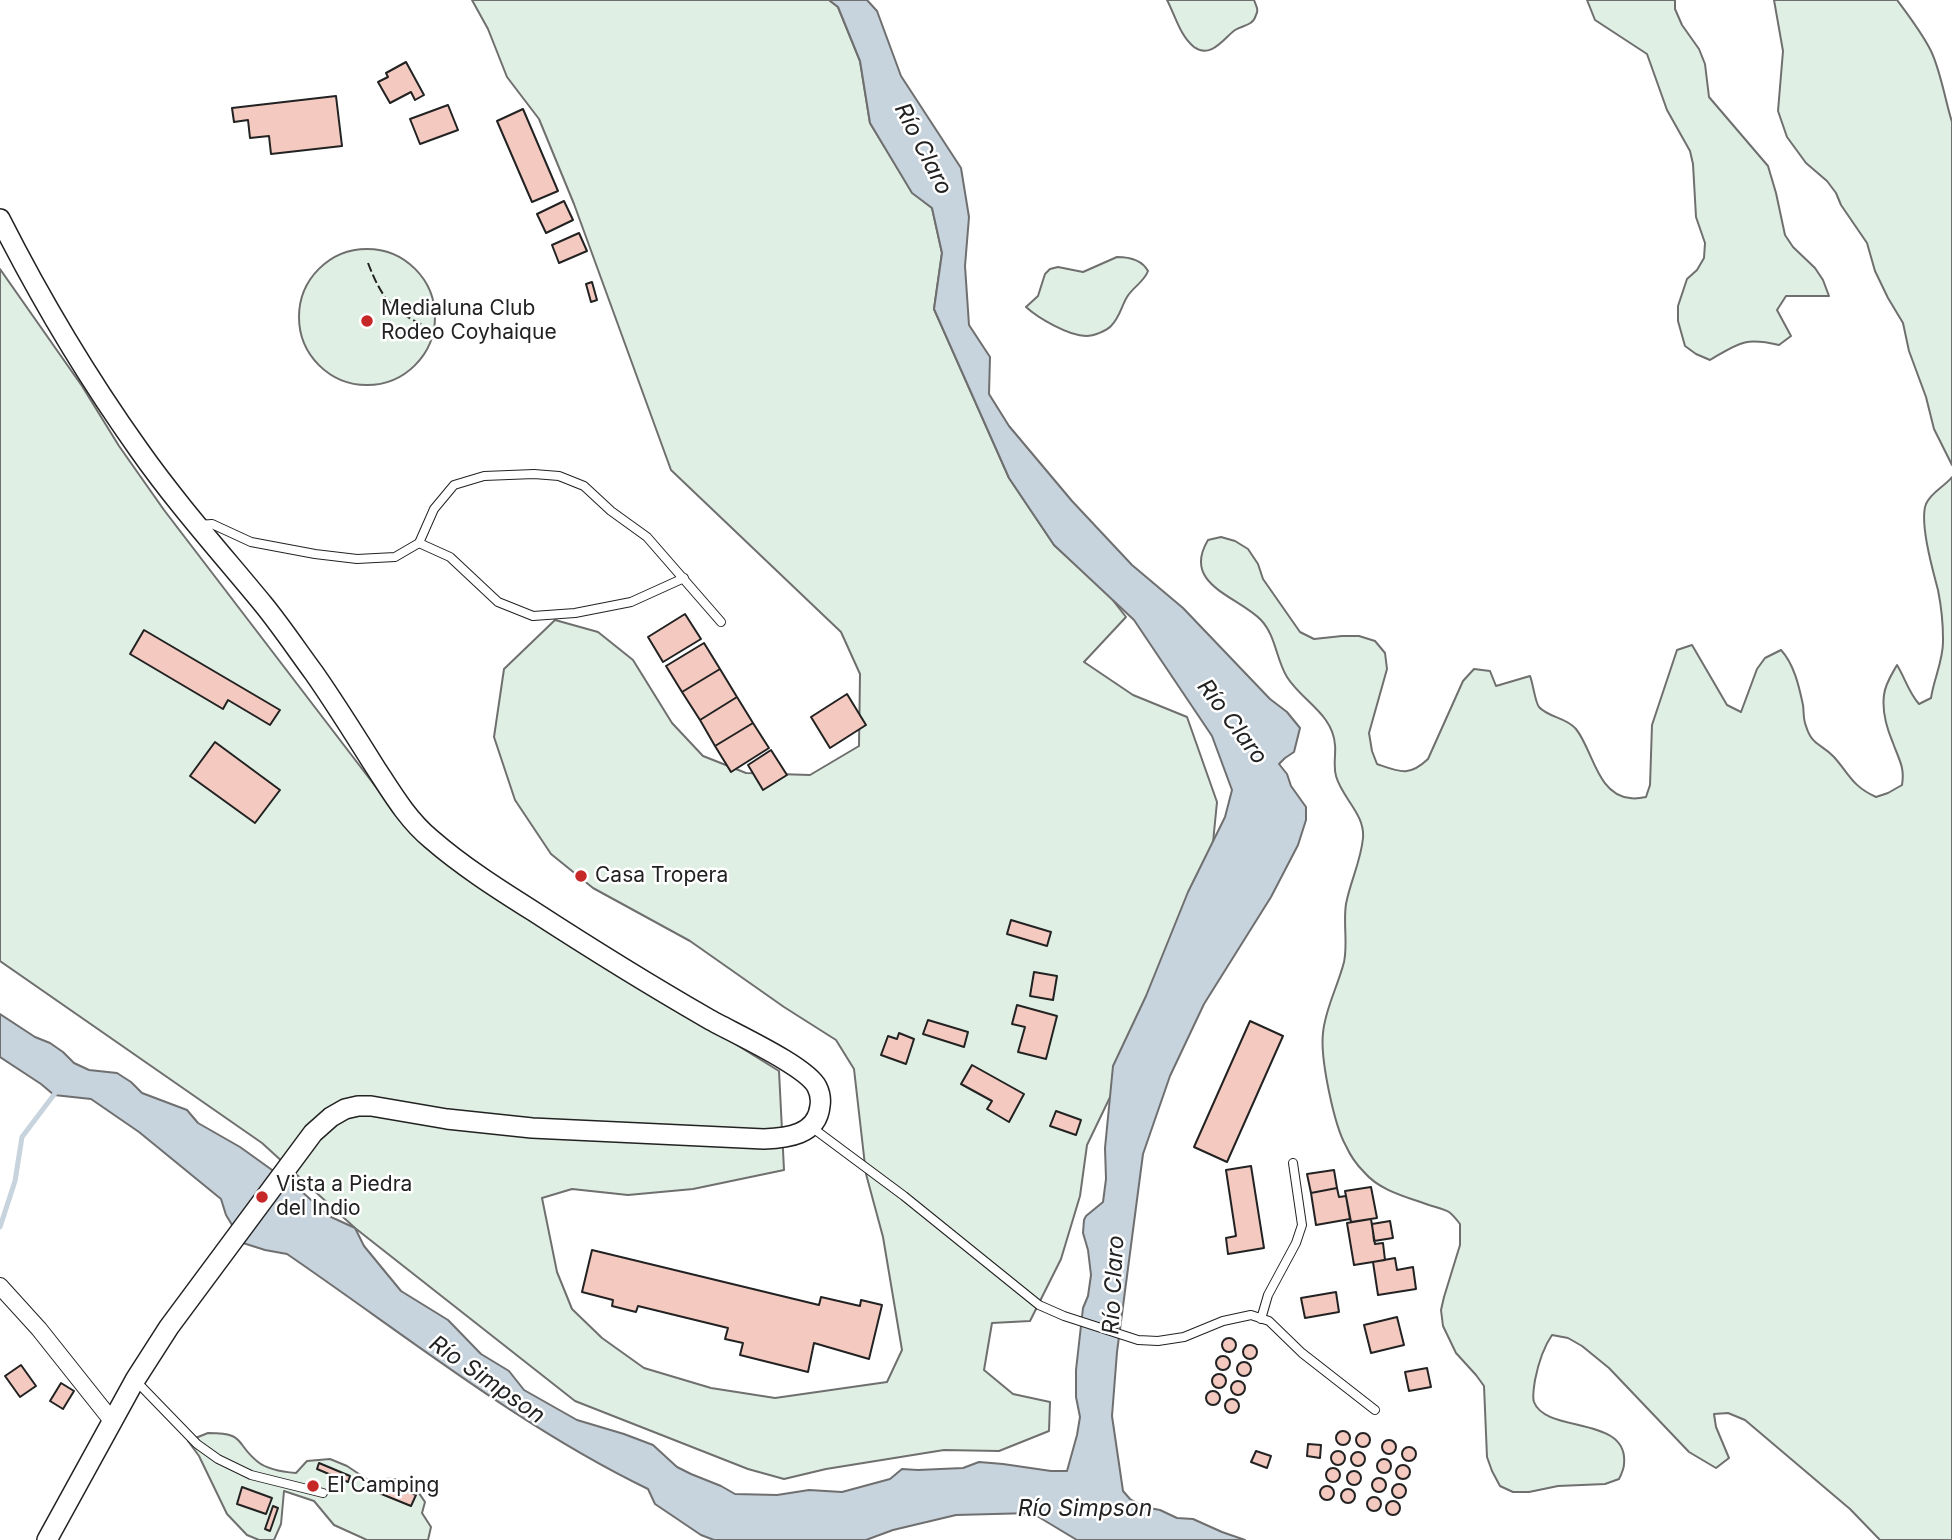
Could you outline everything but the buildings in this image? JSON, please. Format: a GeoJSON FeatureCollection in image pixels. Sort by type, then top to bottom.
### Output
{"type":"FeatureCollection","features":[{"type":"Feature","properties":{"kind":"street"},"geometry":{"type":"LineString","coordinates":[[0,219],[60,331],[140,451],[195,525],[266,607],[324,688],[412,821],[430,839],[505,893],[585,945],[808,1075],[821,1098],[820,1112],[815,1122],[803,1133],[787,1138],[764,1139],[624,1134],[478,1123],[371,1106],[345,1109],[313,1133],[169,1327],[135,1380],[47,1540]]}},
{"type":"Feature","properties":{"kind":"street"},"geometry":{"type":"LineString","coordinates":[[0,1286],[39,1329],[113,1422]]}},
{"type":"Feature","properties":{"kind":"lane"},"geometry":{"type":"LineString","coordinates":[[195,525],[212,524],[251,542],[315,554],[357,559],[395,556],[419,543],[434,509],[454,485],[484,476],[559,476],[584,486],[611,511],[647,537],[721,622]]}},
{"type":"Feature","properties":{"kind":"lane"},"geometry":{"type":"LineString","coordinates":[[419,543],[450,557],[498,602],[533,616],[575,613],[631,602],[684,578]]}},
{"type":"Feature","properties":{"kind":"lane"},"geometry":{"type":"LineString","coordinates":[[810,1126],[904,1196],[1040,1305],[1064,1316],[1138,1340],[1158,1341],[1184,1337],[1223,1321],[1251,1315],[1269,1321],[1302,1353],[1375,1409]]}},
{"type":"Feature","properties":{"kind":"lane"},"geometry":{"type":"LineString","coordinates":[[1261,1319],[1268,1294],[1296,1243],[1302,1225],[1293,1163]]}},
{"type":"Feature","properties":{"kind":"lane"},"geometry":{"type":"LineString","coordinates":[[135,1380],[197,1444],[218,1459],[251,1475],[323,1493]]}},
{"type":"Feature","properties":{"kind":"green space"},"geometry":{"type":"Polygon","coordinates":[[[472,0],[829,0],[838,7],[860,61],[870,123],[912,192],[932,208],[942,253],[934,309],[1009,478],[1054,545],[1108,594],[1126,617],[1084,662],[1133,695],[1187,717],[1217,802],[1210,873],[1151,1012],[1087,1145],[1080,1196],[1061,1259],[1030,1321],[992,1323],[984,1370],[1013,1394],[1050,1402],[1049,1431],[999,1451],[944,1450],[826,1469],[784,1479],[748,1469],[575,1401],[355,1228],[262,1143],[0,961],[0,269],[164,510],[405,825],[515,908],[779,1071],[784,1170],[693,1189],[628,1195],[572,1189],[542,1198],[557,1272],[572,1309],[602,1338],[644,1368],[711,1388],[775,1398],[887,1382],[902,1350],[883,1237],[866,1174],[854,1069],[836,1040],[690,941],[593,888],[551,854],[515,800],[494,737],[504,669],[555,620],[598,632],[633,660],[672,723],[703,756],[746,773],[810,775],[859,746],[860,674],[841,632],[671,470],[574,204],[539,119],[507,77],[488,29],[472,0]]]}},
{"type":"Feature","properties":{"kind":"green space"},"geometry":{"type":"Polygon","coordinates":[[[1167,0],[1254,0],[1257,11],[1255,19],[1250,23],[1235,30],[1206,51],[1194,47],[1185,37],[1167,0]]]}},
{"type":"Feature","properties":{"kind":"green space"},"geometry":{"type":"Polygon","coordinates":[[[1587,0],[1675,0],[1675,9],[1682,25],[1699,49],[1705,64],[1709,97],[1768,166],[1785,235],[1793,247],[1815,268],[1829,296],[1786,296],[1777,310],[1791,336],[1779,345],[1742,343],[1710,360],[1685,346],[1678,321],[1678,306],[1687,279],[1697,270],[1704,258],[1705,243],[1696,217],[1690,151],[1667,110],[1647,54],[1595,20],[1587,0]]]}},
{"type":"Feature","properties":{"kind":"green space"},"geometry":{"type":"Polygon","coordinates":[[[1774,0],[1897,0],[1919,31],[1934,59],[1952,122],[1952,465],[1934,429],[1926,397],[1909,351],[1903,323],[1875,271],[1867,243],[1827,181],[1806,163],[1787,137],[1778,111],[1783,51],[1774,0]]]}},
{"type":"Feature","properties":{"kind":"green space","name":"Medialuna Club Rodeo Coyhaique"},"geometry":{"type":"Polygon","coordinates":[[[367,249],[393,254],[415,269],[430,291],[435,317],[430,343],[415,365],[393,380],[367,385],[341,380],[319,365],[304,343],[299,317],[304,291],[319,269],[341,254],[367,249]]]}},
{"type":"Feature","properties":{"kind":"green space"},"geometry":{"type":"Polygon","coordinates":[[[1117,257],[1135,260],[1148,271],[1127,297],[1114,323],[1106,330],[1089,336],[1071,333],[1046,321],[1026,307],[1038,296],[1045,274],[1050,269],[1058,267],[1083,272],[1117,257]]]}},
{"type":"Feature","properties":{"kind":"green space"},"geometry":{"type":"Polygon","coordinates":[[[1952,477],[1952,1540],[1880,1540],[1850,1509],[1745,1420],[1728,1413],[1714,1414],[1716,1427],[1729,1458],[1716,1468],[1689,1452],[1609,1368],[1582,1346],[1568,1338],[1552,1335],[1538,1368],[1533,1391],[1534,1402],[1542,1412],[1554,1418],[1601,1431],[1614,1438],[1622,1449],[1624,1468],[1619,1479],[1605,1484],[1513,1492],[1500,1486],[1487,1457],[1484,1386],[1456,1353],[1443,1326],[1441,1310],[1460,1245],[1460,1224],[1447,1211],[1394,1193],[1370,1179],[1356,1163],[1341,1136],[1333,1108],[1326,1074],[1323,1033],[1326,1015],[1344,962],[1346,904],[1360,855],[1363,829],[1336,776],[1333,734],[1323,716],[1287,677],[1266,626],[1207,579],[1202,568],[1202,555],[1208,540],[1221,537],[1248,549],[1258,564],[1263,579],[1300,632],[1314,639],[1359,636],[1375,641],[1385,653],[1387,669],[1369,733],[1377,764],[1410,771],[1428,759],[1463,681],[1474,669],[1490,671],[1496,686],[1530,676],[1539,707],[1576,729],[1610,789],[1630,798],[1646,797],[1650,785],[1652,725],[1677,650],[1692,645],[1727,705],[1741,712],[1757,669],[1765,658],[1781,650],[1795,676],[1805,723],[1811,737],[1834,757],[1856,784],[1876,797],[1902,785],[1903,779],[1901,764],[1884,713],[1884,695],[1889,679],[1897,665],[1919,704],[1931,698],[1940,661],[1943,646],[1942,614],[1928,547],[1924,512],[1931,496],[1952,477]]]}},
{"type":"Feature","properties":{"kind":"green space","name":"El Camping"},"geometry":{"type":"Polygon","coordinates":[[[208,1433],[235,1437],[258,1462],[276,1470],[296,1473],[307,1461],[330,1459],[347,1466],[371,1482],[395,1479],[409,1484],[425,1502],[422,1513],[431,1527],[428,1540],[367,1540],[334,1525],[314,1501],[284,1491],[281,1524],[274,1540],[259,1540],[247,1535],[227,1514],[199,1456],[188,1441],[208,1433]]]}},
{"type":"Feature","properties":{"kind":"water"},"geometry":{"type":"Polygon","coordinates":[[[829,0],[867,0],[877,11],[901,76],[961,168],[969,217],[965,266],[969,325],[990,357],[989,394],[1009,426],[1072,501],[1132,565],[1183,608],[1300,728],[1294,752],[1279,764],[1306,807],[1306,820],[1298,845],[1271,897],[1204,1004],[1170,1076],[1143,1154],[1117,1352],[1112,1416],[1123,1491],[1130,1499],[1144,1507],[1160,1510],[1177,1518],[1193,1519],[1245,1540],[1077,1540],[1032,1513],[956,1515],[893,1530],[866,1540],[714,1540],[701,1535],[655,1504],[648,1489],[508,1408],[287,1254],[243,1243],[226,1215],[221,1199],[139,1132],[91,1099],[54,1095],[0,1057],[0,1014],[35,1037],[50,1043],[74,1063],[89,1070],[117,1073],[142,1093],[187,1110],[198,1123],[240,1147],[300,1190],[329,1216],[355,1228],[364,1246],[401,1291],[448,1320],[481,1354],[509,1371],[524,1390],[577,1420],[653,1445],[677,1467],[735,1494],[777,1495],[809,1490],[842,1492],[890,1479],[902,1469],[963,1468],[979,1462],[1067,1471],[1080,1417],[1076,1397],[1076,1370],[1083,1308],[1091,1275],[1083,1233],[1084,1220],[1103,1202],[1113,1066],[1146,996],[1188,892],[1225,817],[1232,790],[1212,736],[1134,620],[1054,545],[1009,478],[934,309],[942,253],[932,208],[912,193],[870,123],[860,61],[838,7],[829,0]]]}},
{"type":"Feature","properties":{"kind":"waterway"},"geometry":{"type":"LineString","coordinates":[[0,1227],[15,1181],[22,1137],[56,1092]]}},
{"type":"Feature","properties":{"kind":"fence"},"geometry":{"type":"LineString","coordinates":[[368,263],[378,286],[390,302],[405,315],[427,327]]}},
{"type":"Feature","properties":{"kind":"place","name":"Medialuna Club Rodeo Coyhaique"},"geometry":{"type":"Point","coordinates":[367,321]}},
{"type":"Feature","properties":{"kind":"place","name":"Casa Tropera"},"geometry":{"type":"Point","coordinates":[581,876]}},
{"type":"Feature","properties":{"kind":"place","name":"Vista a Piedra del Indio"},"geometry":{"type":"Point","coordinates":[262,1197]}},
{"type":"Feature","properties":{"kind":"place","name":"El Camping"},"geometry":{"type":"Point","coordinates":[313,1486]}},
{"type":"Feature","properties":{"kind":"water label","name":"Río Claro"},"geometry":{"type":"Point","coordinates":[923,149]}},
{"type":"Feature","properties":{"kind":"water label","name":"Río Claro"},"geometry":{"type":"Point","coordinates":[1232,722]}},
{"type":"Feature","properties":{"kind":"water label","name":"Río Claro"},"geometry":{"type":"Point","coordinates":[1114,1285]}},
{"type":"Feature","properties":{"kind":"water label","name":"Río Simpson"},"geometry":{"type":"Point","coordinates":[487,1380]}},
{"type":"Feature","properties":{"kind":"water label","name":"Río Simpson"},"geometry":{"type":"Point","coordinates":[1085,1509]}}]}
